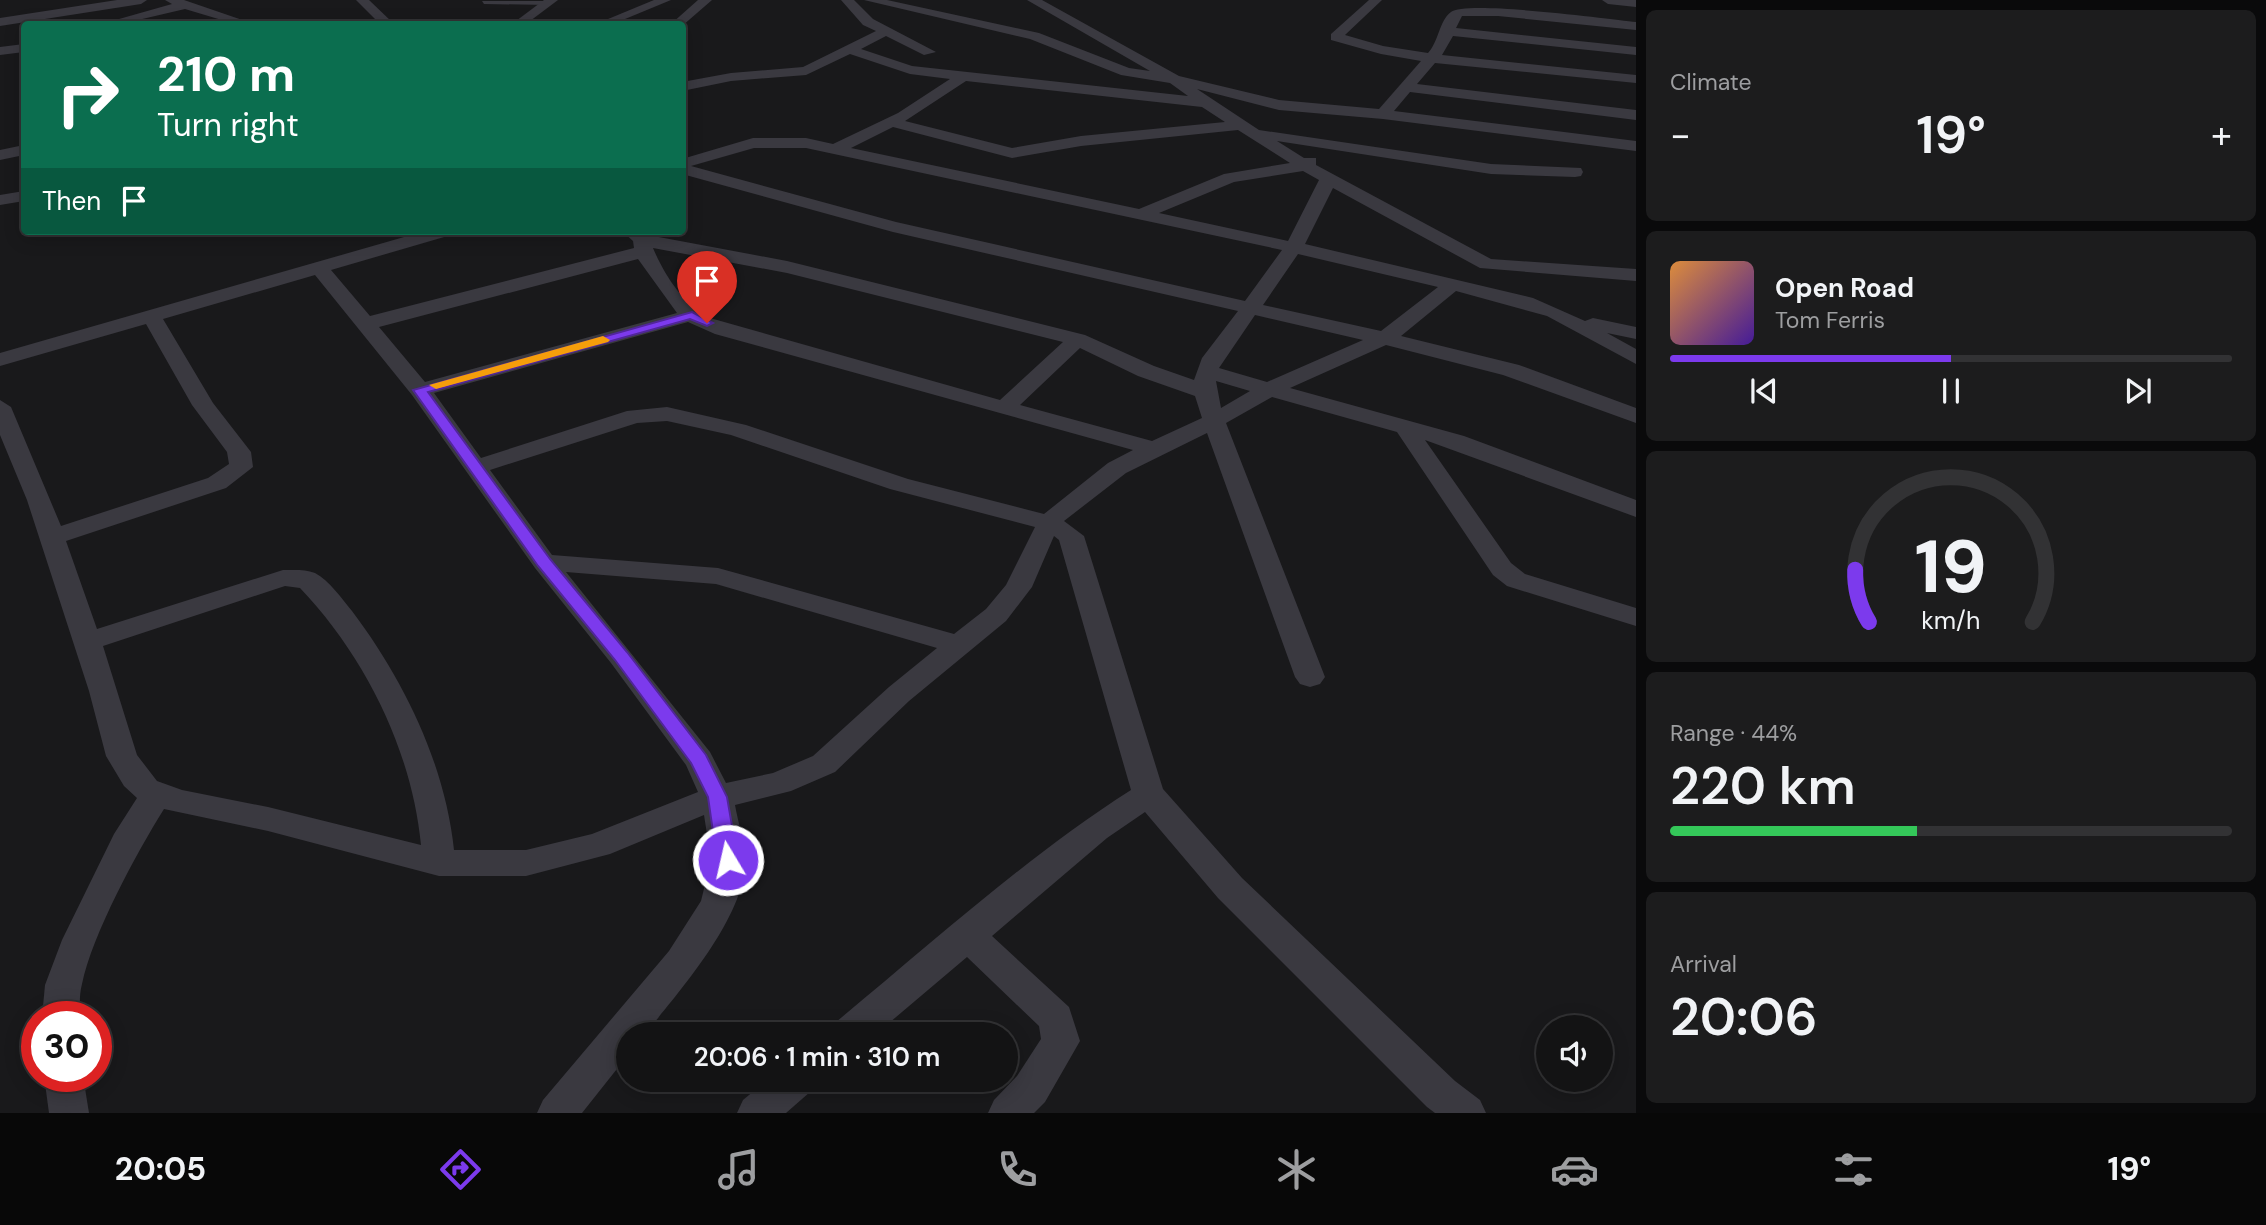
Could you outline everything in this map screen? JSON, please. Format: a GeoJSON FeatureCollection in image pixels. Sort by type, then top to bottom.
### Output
{"type":"FeatureCollection","features":[{"type":"Feature","properties":{"kind":"street"},"geometry":{"type":"LineString","coordinates":[[0,22],[141,0]]}},
{"type":"Feature","properties":{"kind":"street"},"geometry":{"type":"LineString","coordinates":[[171,0],[237,21]]}},
{"type":"Feature","properties":{"kind":"street"},"geometry":{"type":"LineString","coordinates":[[362,0],[384,21]]}},
{"type":"Feature","properties":{"kind":"street"},"geometry":{"type":"LineString","coordinates":[[611,21],[665,0]]}},
{"type":"Feature","properties":{"kind":"street"},"geometry":{"type":"LineString","coordinates":[[681,21],[706,0]]}},
{"type":"Feature","properties":{"kind":"street"},"geometry":{"type":"LineString","coordinates":[[847,0],[868,22],[929,52]]}},
{"type":"Feature","properties":{"kind":"street"},"geometry":{"type":"LineString","coordinates":[[870,0],[1000,27],[1034,36],[1114,69],[1174,79],[1279,105],[1382,114],[1636,146]]}},
{"type":"Feature","properties":{"kind":"street"},"geometry":{"type":"LineString","coordinates":[[1033,0],[1174,79],[1206,103],[1305,166],[1487,264],[1636,275]]}},
{"type":"Feature","properties":{"kind":"street"},"geometry":{"type":"LineString","coordinates":[[1376,0],[1335,37],[1381,50],[1636,79]]}},
{"type":"Feature","properties":{"kind":"street"},"geometry":{"type":"LineString","coordinates":[[1608,0],[1636,2]]}},
{"type":"Feature","properties":{"kind":"street"},"geometry":{"type":"LineString","coordinates":[[522,21],[551,1]]}},
{"type":"Feature","properties":{"kind":"street"},"geometry":{"type":"LineString","coordinates":[[133,21],[185,5]]}},
{"type":"Feature","properties":{"kind":"street"},"geometry":{"type":"LineString","coordinates":[[1382,114],[1442,46],[1454,16],[1469,11],[1636,26]]}},
{"type":"Feature","properties":{"kind":"street"},"geometry":{"type":"LineString","coordinates":[[686,86],[731,77],[806,71],[886,31]]}},
{"type":"Feature","properties":{"kind":"street"},"geometry":{"type":"LineString","coordinates":[[1447,31],[1636,51]]}},
{"type":"Feature","properties":{"kind":"street"},"geometry":{"type":"LineString","coordinates":[[0,51],[21,48]]}},
{"type":"Feature","properties":{"kind":"street"},"geometry":{"type":"LineString","coordinates":[[851,50],[898,68],[1206,103]]}},
{"type":"Feature","properties":{"kind":"street"},"geometry":{"type":"LineString","coordinates":[[835,149],[934,98],[962,77]]}},
{"type":"Feature","properties":{"kind":"street"},"geometry":{"type":"LineString","coordinates":[[1404,87],[1636,115]]}},
{"type":"Feature","properties":{"kind":"street"},"geometry":{"type":"LineString","coordinates":[[1139,215],[1193,190],[1230,178],[1305,166],[1324,142],[1341,111]]}},
{"type":"Feature","properties":{"kind":"street"},"geometry":{"type":"LineString","coordinates":[[892,121],[1012,153],[1081,141],[1247,129],[1491,169],[1575,172]]}},
{"type":"Feature","properties":{"kind":"street"},"geometry":{"type":"LineString","coordinates":[[686,163],[763,142],[799,141],[1294,248],[1543,307],[1636,358]]}},
{"type":"Feature","properties":{"kind":"street"},"geometry":{"type":"LineString","coordinates":[[0,155],[21,151]]}},
{"type":"Feature","properties":{"kind":"street"},"geometry":{"type":"LineString","coordinates":[[686,170],[893,227],[1385,338],[1511,370],[1636,416]]}},
{"type":"Feature","properties":{"kind":"street"},"geometry":{"type":"LineString","coordinates":[[1310,677],[1214,422],[1207,382],[1217,349],[1230,336],[1294,248],[1318,206],[1328,178]]}},
{"type":"Feature","properties":{"kind":"street"},"geometry":{"type":"LineString","coordinates":[[0,200],[21,196]]}},
{"type":"Feature","properties":{"kind":"street"},"geometry":{"type":"LineString","coordinates":[[0,360],[431,235]]}},
{"type":"Feature","properties":{"kind":"street"},"geometry":{"type":"LineString","coordinates":[[365,324],[638,241],[787,267],[1078,339],[1146,372],[1269,389],[1405,427],[1541,471],[1636,509]]}},
{"type":"Feature","properties":{"kind":"street"},"geometry":{"type":"LineString","coordinates":[[638,241],[692,315],[722,330],[1154,449]]}},
{"type":"Feature","properties":{"kind":"street"},"geometry":{"type":"LineString","coordinates":[[1552,268],[1636,259]]}},
{"type":"Feature","properties":{"kind":"street"},"geometry":{"type":"LineString","coordinates":[[1484,293],[1494,274],[1487,264]]}},
{"type":"Feature","properties":{"kind":"street"},"geometry":{"type":"LineString","coordinates":[[319,268],[420,390],[544,562],[621,656],[699,760],[717,797],[728,860],[718,905],[682,962],[557,1113]]}},
{"type":"Feature","properties":{"kind":"street"},"geometry":{"type":"LineString","coordinates":[[0,407],[12,430],[51,538],[104,691],[121,756],[135,778],[156,794],[439,863],[527,863],[598,845],[717,797],[780,783],[824,764],[899,694],[996,615],[1018,587],[1041,536],[1070,501],[1117,468],[1214,422],[1269,389],[1385,338],[1452,285]]}},
{"type":"Feature","properties":{"kind":"street"},"geometry":{"type":"LineString","coordinates":[[420,390],[692,315]]}},
{"type":"Feature","properties":{"kind":"street"},"geometry":{"type":"LineString","coordinates":[[51,538],[217,483],[241,467],[242,457],[203,405],[151,316]]}},
{"type":"Feature","properties":{"kind":"street"},"geometry":{"type":"LineString","coordinates":[[1567,319],[1636,333]]}},
{"type":"Feature","properties":{"kind":"street"},"geometry":{"type":"LineString","coordinates":[[1004,408],[1078,339]]}},
{"type":"Feature","properties":{"kind":"street"},"geometry":{"type":"LineString","coordinates":[[476,467],[621,420],[667,414],[738,430],[899,484],[1050,523],[1071,536],[1148,794],[1230,888],[1441,1094],[1466,1113]]}},
{"type":"Feature","properties":{"kind":"street"},"geometry":{"type":"LineString","coordinates":[[1405,427],[1502,569],[1516,580],[1636,617]]}},
{"type":"Feature","properties":{"kind":"street"},"geometry":{"type":"LineString","coordinates":[[544,562],[718,576],[959,645]]}},
{"type":"Feature","properties":{"kind":"street"},"geometry":{"type":"LineString","coordinates":[[85,642],[283,578],[303,578],[310,582],[376,667],[422,770],[438,835],[439,863]]}},
{"type":"Feature","properties":{"kind":"street"},"geometry":{"type":"LineString","coordinates":[[62,1001],[63,985],[80,940],[131,834],[156,794]]}},
{"type":"Feature","properties":{"kind":"street"},"geometry":{"type":"LineString","coordinates":[[863,1022],[1095,828],[1148,794]]}},
{"type":"Feature","properties":{"kind":"street"},"geometry":{"type":"LineString","coordinates":[[967,935],[1056,1018],[1061,1041],[1031,1089],[1008,1113]]}},
{"type":"Feature","properties":{"kind":"street"},"geometry":{"type":"LineString","coordinates":[[66,1092],[69,1113]]}},
{"type":"Feature","properties":{"kind":"street"},"geometry":{"type":"LineString","coordinates":[[757,1113],[782,1092]]}},
{"type":"Feature","properties":{"kind":"lane"},"geometry":{"type":"LineString","coordinates":[[484,2],[551,1]]}},
{"type":"Feature","properties":{"kind":"slow traffic"},"geometry":{"type":"LineString","coordinates":[[436,385],[603,340]]}},
{"type":"Feature","properties":{"kind":"route"},"geometry":{"type":"LineString","coordinates":[[707,323],[692,315],[420,390],[544,562],[621,656],[699,760],[717,797],[728,860]]}}]}
